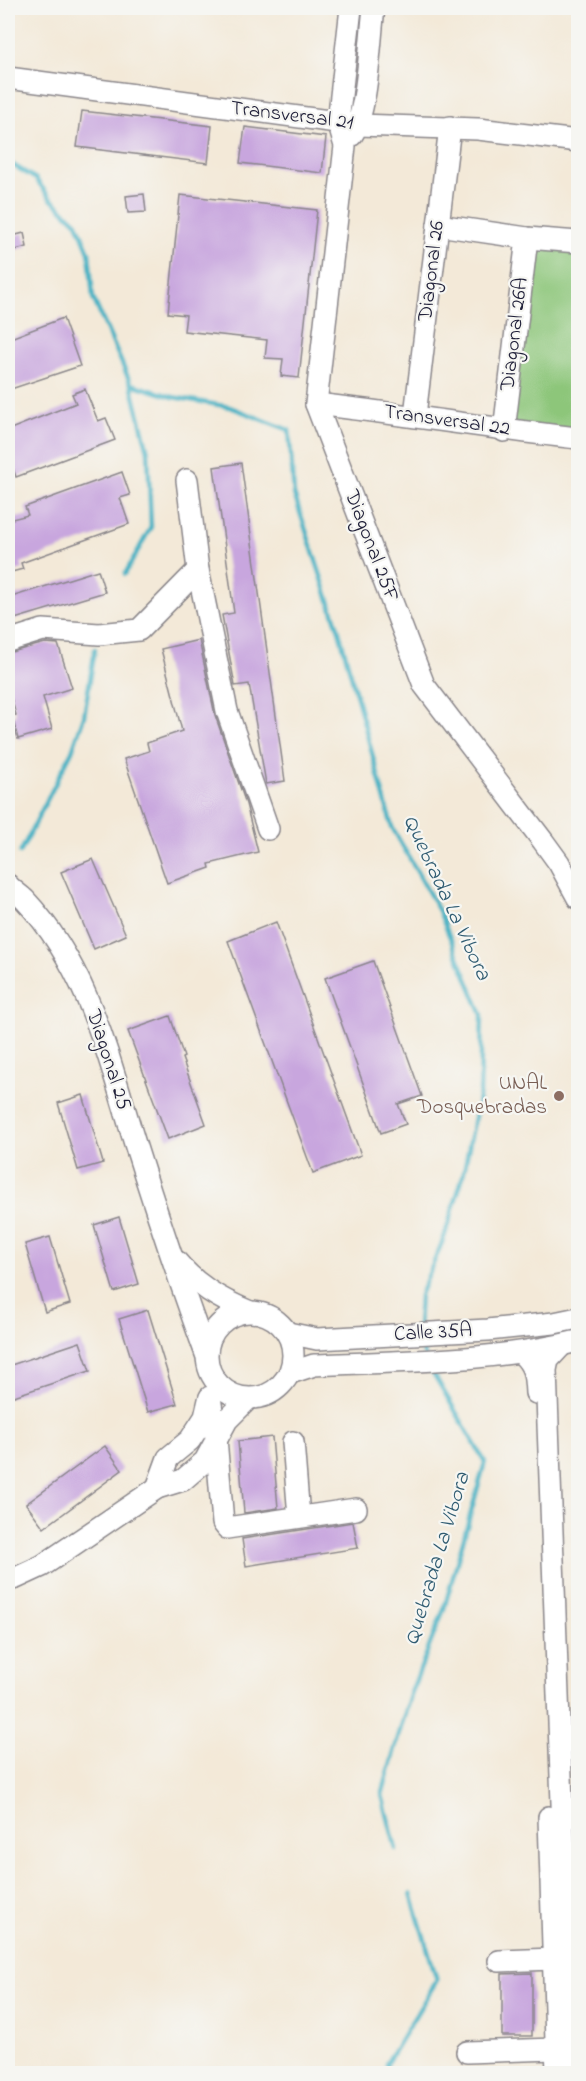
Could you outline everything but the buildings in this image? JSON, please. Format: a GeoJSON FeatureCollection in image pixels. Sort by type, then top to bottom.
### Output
{"type":"FeatureCollection","features":[{"type":"Feature","properties":{"kind":"street","name":"Diagonal 25F"},"geometry":{"type":"LineString","coordinates":[[351,8],[348,123],[316,404],[424,684],[559,863],[579,898]]}},
{"type":"Feature","properties":{"kind":"street","name":"Diagonal 25F"},"geometry":{"type":"LineString","coordinates":[[348,123],[365,92],[374,8]]}},
{"type":"Feature","properties":{"kind":"street","name":"Transversal 21"},"geometry":{"type":"LineString","coordinates":[[8,78],[348,123],[450,127],[579,141]]}},
{"type":"Feature","properties":{"kind":"street","name":"Diagonal 26"},"geometry":{"type":"LineString","coordinates":[[415,415],[450,127]]}},
{"type":"Feature","properties":{"kind":"street"},"geometry":{"type":"LineString","coordinates":[[438,225],[527,238],[579,242]]}},
{"type":"Feature","properties":{"kind":"street","name":"Diagonal 26A"},"geometry":{"type":"LineString","coordinates":[[504,431],[527,238]]}},
{"type":"Feature","properties":{"kind":"street","name":"Transversal 22"},"geometry":{"type":"LineString","coordinates":[[316,404],[415,415],[504,431],[579,438]]}},
{"type":"Feature","properties":{"kind":"street"},"geometry":{"type":"LineString","coordinates":[[187,480],[198,570],[227,711],[268,829]]}},
{"type":"Feature","properties":{"kind":"street"},"geometry":{"type":"LineString","coordinates":[[8,641],[43,630],[99,634],[139,630],[198,570]]}},
{"type":"Feature","properties":{"kind":"street","name":"Diagonal 25"},"geometry":{"type":"LineString","coordinates":[[10,888],[24,899],[56,938],[80,980],[101,1034],[171,1256],[207,1361],[210,1397],[205,1417],[190,1440],[168,1458],[157,1488]]}},
{"type":"Feature","properties":{"kind":"street","name":"Diagonal 25"},"geometry":{"type":"LineString","coordinates":[[171,1256],[205,1289],[226,1302],[248,1311]]}},
{"type":"Feature","properties":{"kind":"street"},"geometry":{"type":"LineString","coordinates":[[248,1311],[260,1312],[281,1323],[288,1333],[293,1346],[290,1373],[283,1384],[273,1392],[248,1399],[235,1396],[223,1389],[214,1379],[207,1361],[209,1341],[219,1325],[235,1314],[248,1311]]}},
{"type":"Feature","properties":{"kind":"street","name":"Calle 35A"},"geometry":{"type":"LineString","coordinates":[[288,1333],[317,1339],[488,1330],[579,1318]]}},
{"type":"Feature","properties":{"kind":"street"},"geometry":{"type":"LineString","coordinates":[[570,1344],[552,1353],[546,1370],[563,1779],[569,2049],[572,2073]]}},
{"type":"Feature","properties":{"kind":"street","name":"Calle 35A"},"geometry":{"type":"LineString","coordinates":[[290,1373],[314,1365],[489,1357],[522,1354],[570,1344]]}},
{"type":"Feature","properties":{"kind":"street"},"geometry":{"type":"LineString","coordinates":[[522,1354],[530,1362],[535,1372],[563,1779],[572,1870],[567,1960]]}},
{"type":"Feature","properties":{"kind":"street"},"geometry":{"type":"LineString","coordinates":[[210,1397],[223,1523],[226,1528],[356,1509]]}},
{"type":"Feature","properties":{"kind":"street"},"geometry":{"type":"LineString","coordinates":[[8,1580],[42,1566],[157,1488],[183,1480],[205,1461],[227,1420],[248,1399]]}},
{"type":"Feature","properties":{"kind":"street"},"geometry":{"type":"LineString","coordinates":[[293,1442],[299,1517]]}},
{"type":"Feature","properties":{"kind":"street"},"geometry":{"type":"LineString","coordinates":[[499,1961],[567,1960]]}},
{"type":"Feature","properties":{"kind":"street"},"geometry":{"type":"LineString","coordinates":[[467,2052],[569,2049]]}},
{"type":"Feature","properties":{"kind":"street"},"geometry":{"type":"LineString","coordinates":[[557,2073],[569,2049]]}},
{"type":"Feature","properties":{"kind":"green space"},"geometry":{"type":"Polygon","coordinates":[[[527,238],[578,242],[578,438],[504,431],[527,238]]]}},
{"type":"Feature","properties":{"kind":"waterway","name":"Quebrada La Vibora"},"geometry":{"type":"LineString","coordinates":[[8,162],[36,179],[50,198],[77,223],[89,252],[93,298],[131,384],[148,452],[151,527],[125,574]]}},
{"type":"Feature","properties":{"kind":"waterway","name":"Quebrada La Vibora"},"geometry":{"type":"LineString","coordinates":[[131,384],[173,397],[230,407],[289,430],[294,494],[339,631],[392,827],[439,911],[482,1015],[480,1092],[463,1176],[444,1238],[420,1295],[418,1327]]}},
{"type":"Feature","properties":{"kind":"waterway"},"geometry":{"type":"LineString","coordinates":[[20,853],[72,751],[84,716],[95,649]]}},
{"type":"Feature","properties":{"kind":"waterway","name":"Quebrada La Vibora"},"geometry":{"type":"LineString","coordinates":[[418,1338],[425,1356]]}},
{"type":"Feature","properties":{"kind":"waterway","name":"Quebrada La Vibora"},"geometry":{"type":"LineString","coordinates":[[396,1849],[382,1795],[410,1695],[444,1609],[485,1462],[429,1366]]}},
{"type":"Feature","properties":{"kind":"waterway","name":"Quebrada La Vibora"},"geometry":{"type":"LineString","coordinates":[[389,2074],[386,2064],[437,1980],[411,1894]]}},
{"type":"Feature","properties":{"kind":"place","name":"UNAL Dosquebradas"},"geometry":{"type":"Point","coordinates":[559,1096]}}]}
